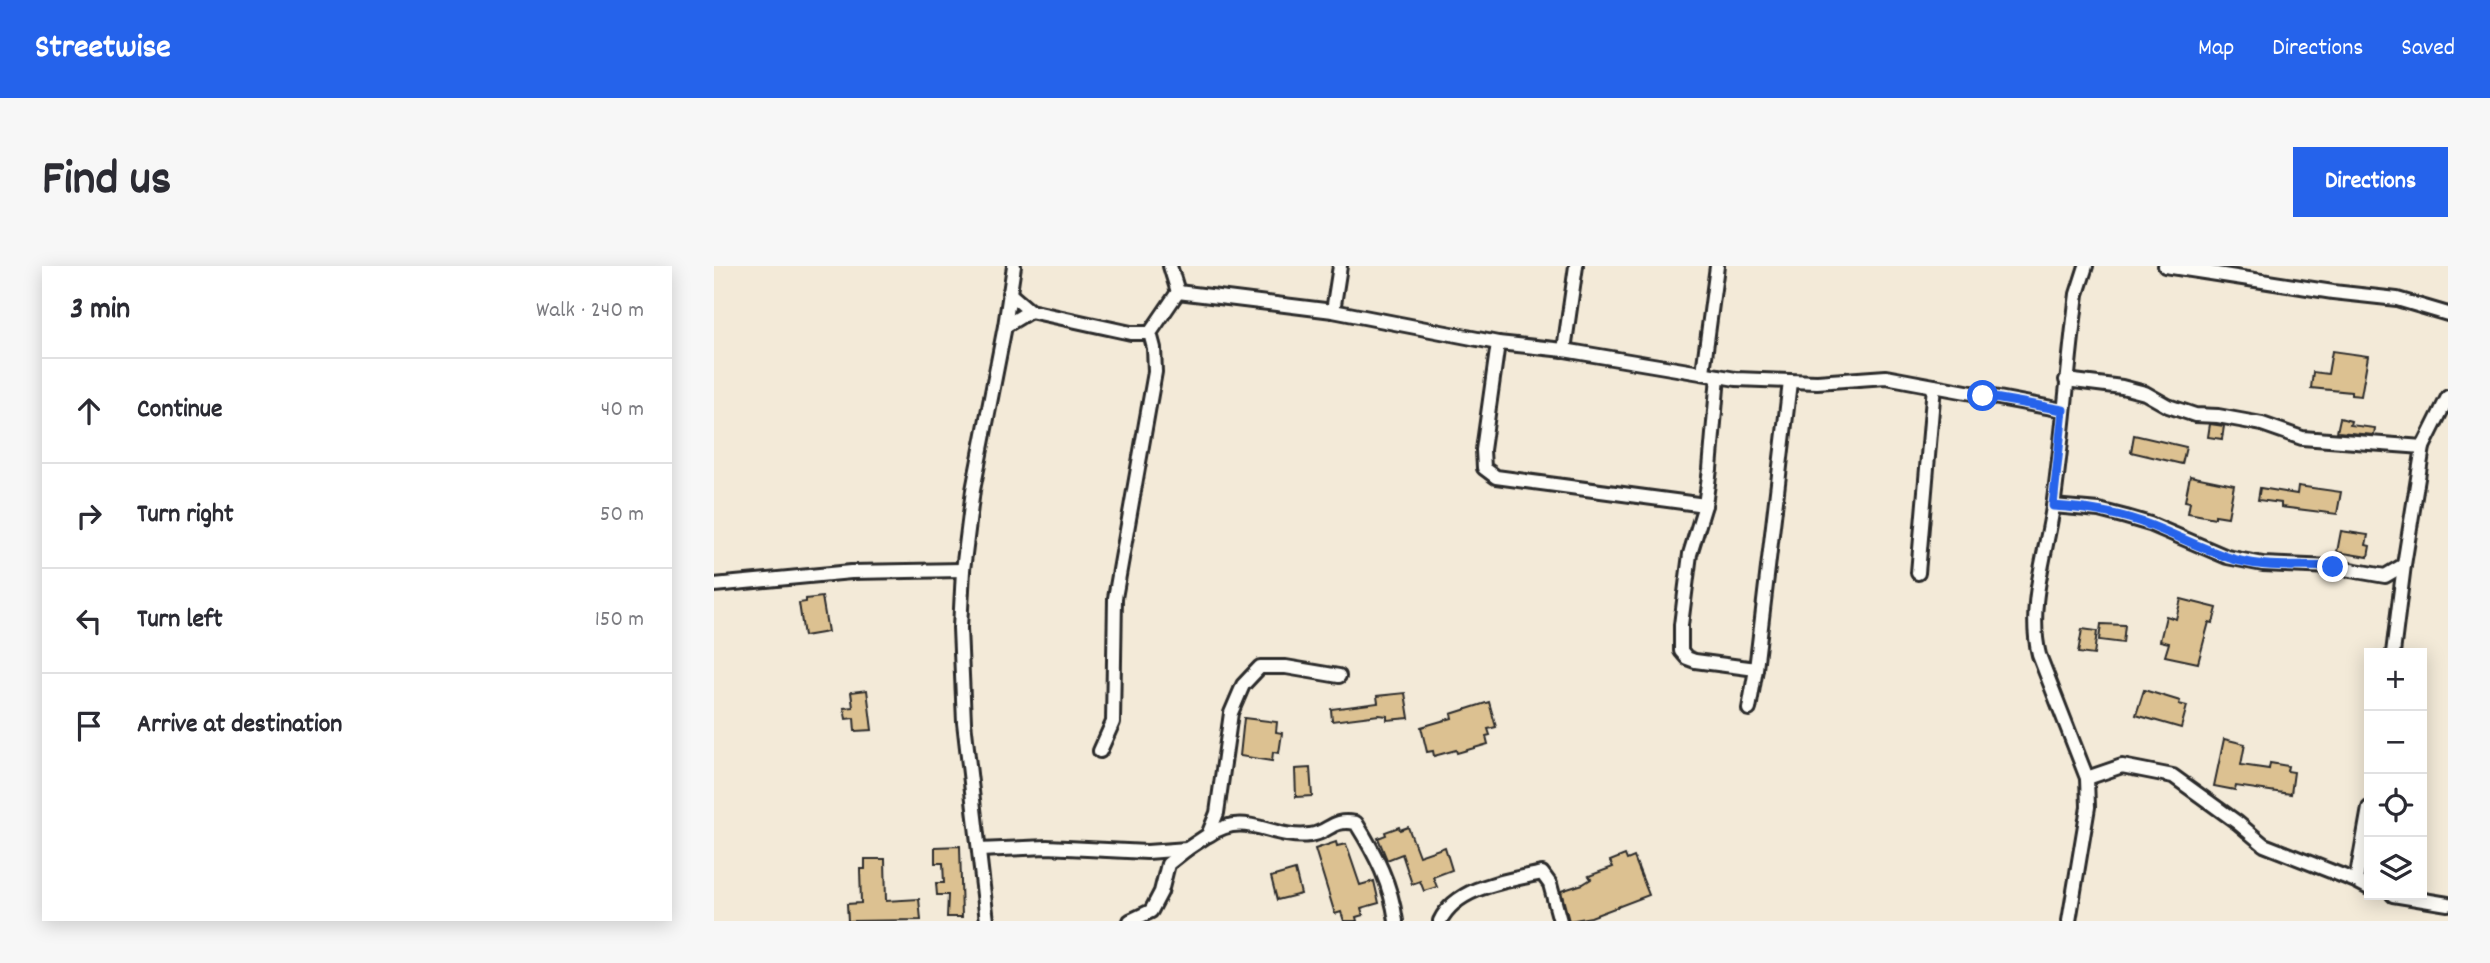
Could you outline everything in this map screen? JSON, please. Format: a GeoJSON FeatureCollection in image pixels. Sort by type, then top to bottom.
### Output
{"type":"FeatureCollection","features":[{"type":"Feature","properties":{"kind":"street"},"geometry":{"type":"LineString","coordinates":[[987,921],[964,722],[960,628],[963,570],[973,490],[1014,266]]}},
{"type":"Feature","properties":{"kind":"street"},"geometry":{"type":"LineString","coordinates":[[1170,266],[1178,292]]}},
{"type":"Feature","properties":{"kind":"street"},"geometry":{"type":"LineString","coordinates":[[1332,311],[1340,266]]}},
{"type":"Feature","properties":{"kind":"street"},"geometry":{"type":"LineString","coordinates":[[1564,350],[1576,266]]}},
{"type":"Feature","properties":{"kind":"street"},"geometry":{"type":"LineString","coordinates":[[1703,372],[1717,266]]}},
{"type":"Feature","properties":{"kind":"street"},"geometry":{"type":"LineString","coordinates":[[2069,921],[2088,807],[2087,778],[2034,636],[2053,506],[2077,294],[2087,266]]}},
{"type":"Feature","properties":{"kind":"street"},"geometry":{"type":"LineString","coordinates":[[2165,266],[2397,299],[2448,314]]}},
{"type":"Feature","properties":{"kind":"street"},"geometry":{"type":"LineString","coordinates":[[1178,292],[1332,311],[1499,343],[1564,350],[1736,379],[1790,382],[1886,377],[2063,410]]}},
{"type":"Feature","properties":{"kind":"street"},"geometry":{"type":"LineString","coordinates":[[1100,751],[1114,722],[1115,598],[1154,372],[1154,348],[1150,333],[1178,292]]}},
{"type":"Feature","properties":{"kind":"street"},"geometry":{"type":"LineString","coordinates":[[1010,293],[1030,312],[1131,333],[1150,333]]}},
{"type":"Feature","properties":{"kind":"street"},"geometry":{"type":"LineString","coordinates":[[1005,326],[1030,312]]}},
{"type":"Feature","properties":{"kind":"street"},"geometry":{"type":"LineString","coordinates":[[1499,343],[1483,450],[1484,468],[1496,477],[1705,505]]}},
{"type":"Feature","properties":{"kind":"street"},"geometry":{"type":"LineString","coordinates":[[1718,376],[1716,424],[1705,505],[1690,554],[1681,625],[1681,651],[1687,658],[1695,661],[1756,669]]}},
{"type":"Feature","properties":{"kind":"street"},"geometry":{"type":"LineString","coordinates":[[2066,380],[2122,387],[2145,393],[2168,406],[2195,415],[2262,424],[2302,438],[2423,447]]}},
{"type":"Feature","properties":{"kind":"street"},"geometry":{"type":"LineString","coordinates":[[1749,709],[1790,382]]}},
{"type":"Feature","properties":{"kind":"street"},"geometry":{"type":"LineString","coordinates":[[1918,573],[1934,386]]}},
{"type":"Feature","properties":{"kind":"street"},"geometry":{"type":"LineString","coordinates":[[2394,648],[2423,447],[2430,430],[2444,415],[2448,397]]}},
{"type":"Feature","properties":{"kind":"street"},"geometry":{"type":"LineString","coordinates":[[2053,506],[2099,510],[2126,517],[2150,524],[2227,557],[2263,564],[2333,567],[2385,576],[2404,565]]}},
{"type":"Feature","properties":{"kind":"street"},"geometry":{"type":"LineString","coordinates":[[714,585],[851,572],[963,570]]}},
{"type":"Feature","properties":{"kind":"street"},"geometry":{"type":"LineString","coordinates":[[1209,835],[1217,813],[1231,713],[1242,685],[1260,667],[1286,667],[1339,676]]}},
{"type":"Feature","properties":{"kind":"street"},"geometry":{"type":"LineString","coordinates":[[2087,778],[2122,766],[2173,776],[2264,845],[2364,885]]}},
{"type":"Feature","properties":{"kind":"street"},"geometry":{"type":"LineString","coordinates":[[1130,921],[1151,911],[1161,892],[1168,864],[1222,826],[1251,824],[1279,833],[1312,835],[1342,820],[1356,823],[1378,858],[1393,898],[1396,921]]}},
{"type":"Feature","properties":{"kind":"street"},"geometry":{"type":"LineString","coordinates":[[2356,881],[2364,836]]}},
{"type":"Feature","properties":{"kind":"street"},"geometry":{"type":"LineString","coordinates":[[979,850],[1047,847],[1147,852],[1187,849]]}},
{"type":"Feature","properties":{"kind":"street"},"geometry":{"type":"LineString","coordinates":[[1440,921],[1447,908],[1492,884],[1542,873],[1550,884],[1560,921]]}},
{"type":"Feature","properties":{"kind":"street"},"geometry":{"type":"LineString","coordinates":[[2424,900],[2448,904]]}},
{"type":"Feature","properties":{"kind":"building"},"geometry":{"type":"Polygon","coordinates":[[[2332,351],[2368,356],[2361,396],[2351,395],[2351,392],[2311,388],[2313,372],[2328,374],[2332,351]]]}},
{"type":"Feature","properties":{"kind":"building"},"geometry":{"type":"Polygon","coordinates":[[[2340,418],[2351,421],[2350,425],[2375,428],[2374,435],[2337,432],[2340,418]]]}},
{"type":"Feature","properties":{"kind":"building"},"geometry":{"type":"Polygon","coordinates":[[[2210,424],[2224,426],[2222,439],[2208,437],[2210,424]]]}},
{"type":"Feature","properties":{"kind":"building"},"geometry":{"type":"Polygon","coordinates":[[[2134,435],[2186,447],[2182,464],[2131,452],[2134,435]]]}},
{"type":"Feature","properties":{"kind":"building"},"geometry":{"type":"Polygon","coordinates":[[[2190,476],[2234,485],[2228,517],[2215,515],[2215,518],[2188,513],[2190,502],[2185,501],[2190,476]]]}},
{"type":"Feature","properties":{"kind":"building"},"geometry":{"type":"Polygon","coordinates":[[[2298,486],[2341,492],[2337,514],[2281,507],[2281,503],[2258,500],[2260,488],[2297,494],[2298,486]]]}},
{"type":"Feature","properties":{"kind":"building"},"geometry":{"type":"Polygon","coordinates":[[[2341,531],[2368,535],[2368,557],[2337,552],[2341,531]]]}},
{"type":"Feature","properties":{"kind":"building"},"geometry":{"type":"Polygon","coordinates":[[[822,597],[828,632],[804,636],[799,603],[806,602],[806,599],[822,597]]]}},
{"type":"Feature","properties":{"kind":"building"},"geometry":{"type":"Polygon","coordinates":[[[2181,599],[2217,608],[2213,623],[2209,622],[2198,663],[2165,656],[2169,643],[2160,641],[2166,616],[2176,619],[2181,599]]]}},
{"type":"Feature","properties":{"kind":"building"},"geometry":{"type":"Polygon","coordinates":[[[2101,624],[2125,625],[2123,643],[2099,640],[2101,624]]]}},
{"type":"Feature","properties":{"kind":"building"},"geometry":{"type":"Polygon","coordinates":[[[2082,629],[2097,631],[2094,655],[2078,653],[2082,629]]]}},
{"type":"Feature","properties":{"kind":"building"},"geometry":{"type":"Polygon","coordinates":[[[867,690],[872,730],[855,731],[854,718],[846,719],[844,708],[853,707],[851,692],[867,690]]]}},
{"type":"Feature","properties":{"kind":"building"},"geometry":{"type":"Polygon","coordinates":[[[2144,690],[2180,701],[2179,704],[2187,706],[2181,728],[2136,715],[2144,690]]]}},
{"type":"Feature","properties":{"kind":"building"},"geometry":{"type":"Polygon","coordinates":[[[1405,693],[1409,718],[1387,720],[1387,716],[1379,715],[1332,721],[1331,709],[1378,703],[1377,696],[1405,693]]]}},
{"type":"Feature","properties":{"kind":"building"},"geometry":{"type":"Polygon","coordinates":[[[1489,702],[1496,727],[1488,729],[1488,744],[1457,753],[1456,750],[1434,756],[1433,751],[1427,752],[1421,727],[1452,718],[1451,714],[1489,702]]]}},
{"type":"Feature","properties":{"kind":"building"},"geometry":{"type":"Polygon","coordinates":[[[1244,718],[1277,722],[1276,732],[1282,733],[1279,753],[1273,752],[1272,761],[1240,756],[1244,718]]]}},
{"type":"Feature","properties":{"kind":"building"},"geometry":{"type":"Polygon","coordinates":[[[2224,739],[2245,744],[2241,765],[2269,769],[2270,763],[2288,766],[2287,771],[2294,772],[2291,794],[2236,786],[2235,790],[2214,786],[2224,739]]]}},
{"type":"Feature","properties":{"kind":"building"},"geometry":{"type":"Polygon","coordinates":[[[1310,768],[1312,796],[1296,797],[1295,769],[1310,768]]]}},
{"type":"Feature","properties":{"kind":"building"},"geometry":{"type":"Polygon","coordinates":[[[1399,827],[1400,830],[1408,827],[1419,856],[1445,847],[1452,870],[1433,877],[1437,887],[1424,891],[1420,881],[1412,884],[1402,854],[1387,860],[1378,838],[1399,827]]]}},
{"type":"Feature","properties":{"kind":"building"},"geometry":{"type":"Polygon","coordinates":[[[1336,842],[1337,846],[1346,844],[1360,885],[1374,881],[1379,903],[1361,908],[1363,915],[1356,917],[1357,921],[1344,921],[1341,912],[1335,914],[1315,849],[1336,842]]]}},
{"type":"Feature","properties":{"kind":"building"},"geometry":{"type":"Polygon","coordinates":[[[960,846],[962,917],[947,917],[948,895],[937,895],[936,883],[944,883],[943,863],[935,863],[935,847],[960,846]]]}},
{"type":"Feature","properties":{"kind":"building"},"geometry":{"type":"Polygon","coordinates":[[[1625,855],[1627,860],[1634,857],[1649,895],[1591,917],[1569,921],[1561,891],[1583,884],[1591,879],[1589,876],[1613,867],[1610,861],[1625,855]]]}},
{"type":"Feature","properties":{"kind":"building"},"geometry":{"type":"Polygon","coordinates":[[[865,859],[885,859],[886,901],[919,899],[921,920],[848,921],[847,904],[861,903],[860,869],[865,869],[865,859]]]}},
{"type":"Feature","properties":{"kind":"building"},"geometry":{"type":"Polygon","coordinates":[[[1295,870],[1301,894],[1277,900],[1271,877],[1295,870]]]}},
{"type":"Feature","properties":{"kind":"route"},"geometry":{"type":"LineString","coordinates":[[1983,396],[2063,410],[2053,506],[2099,510],[2150,524],[2186,542],[2227,557],[2263,564],[2333,567]]}}]}
